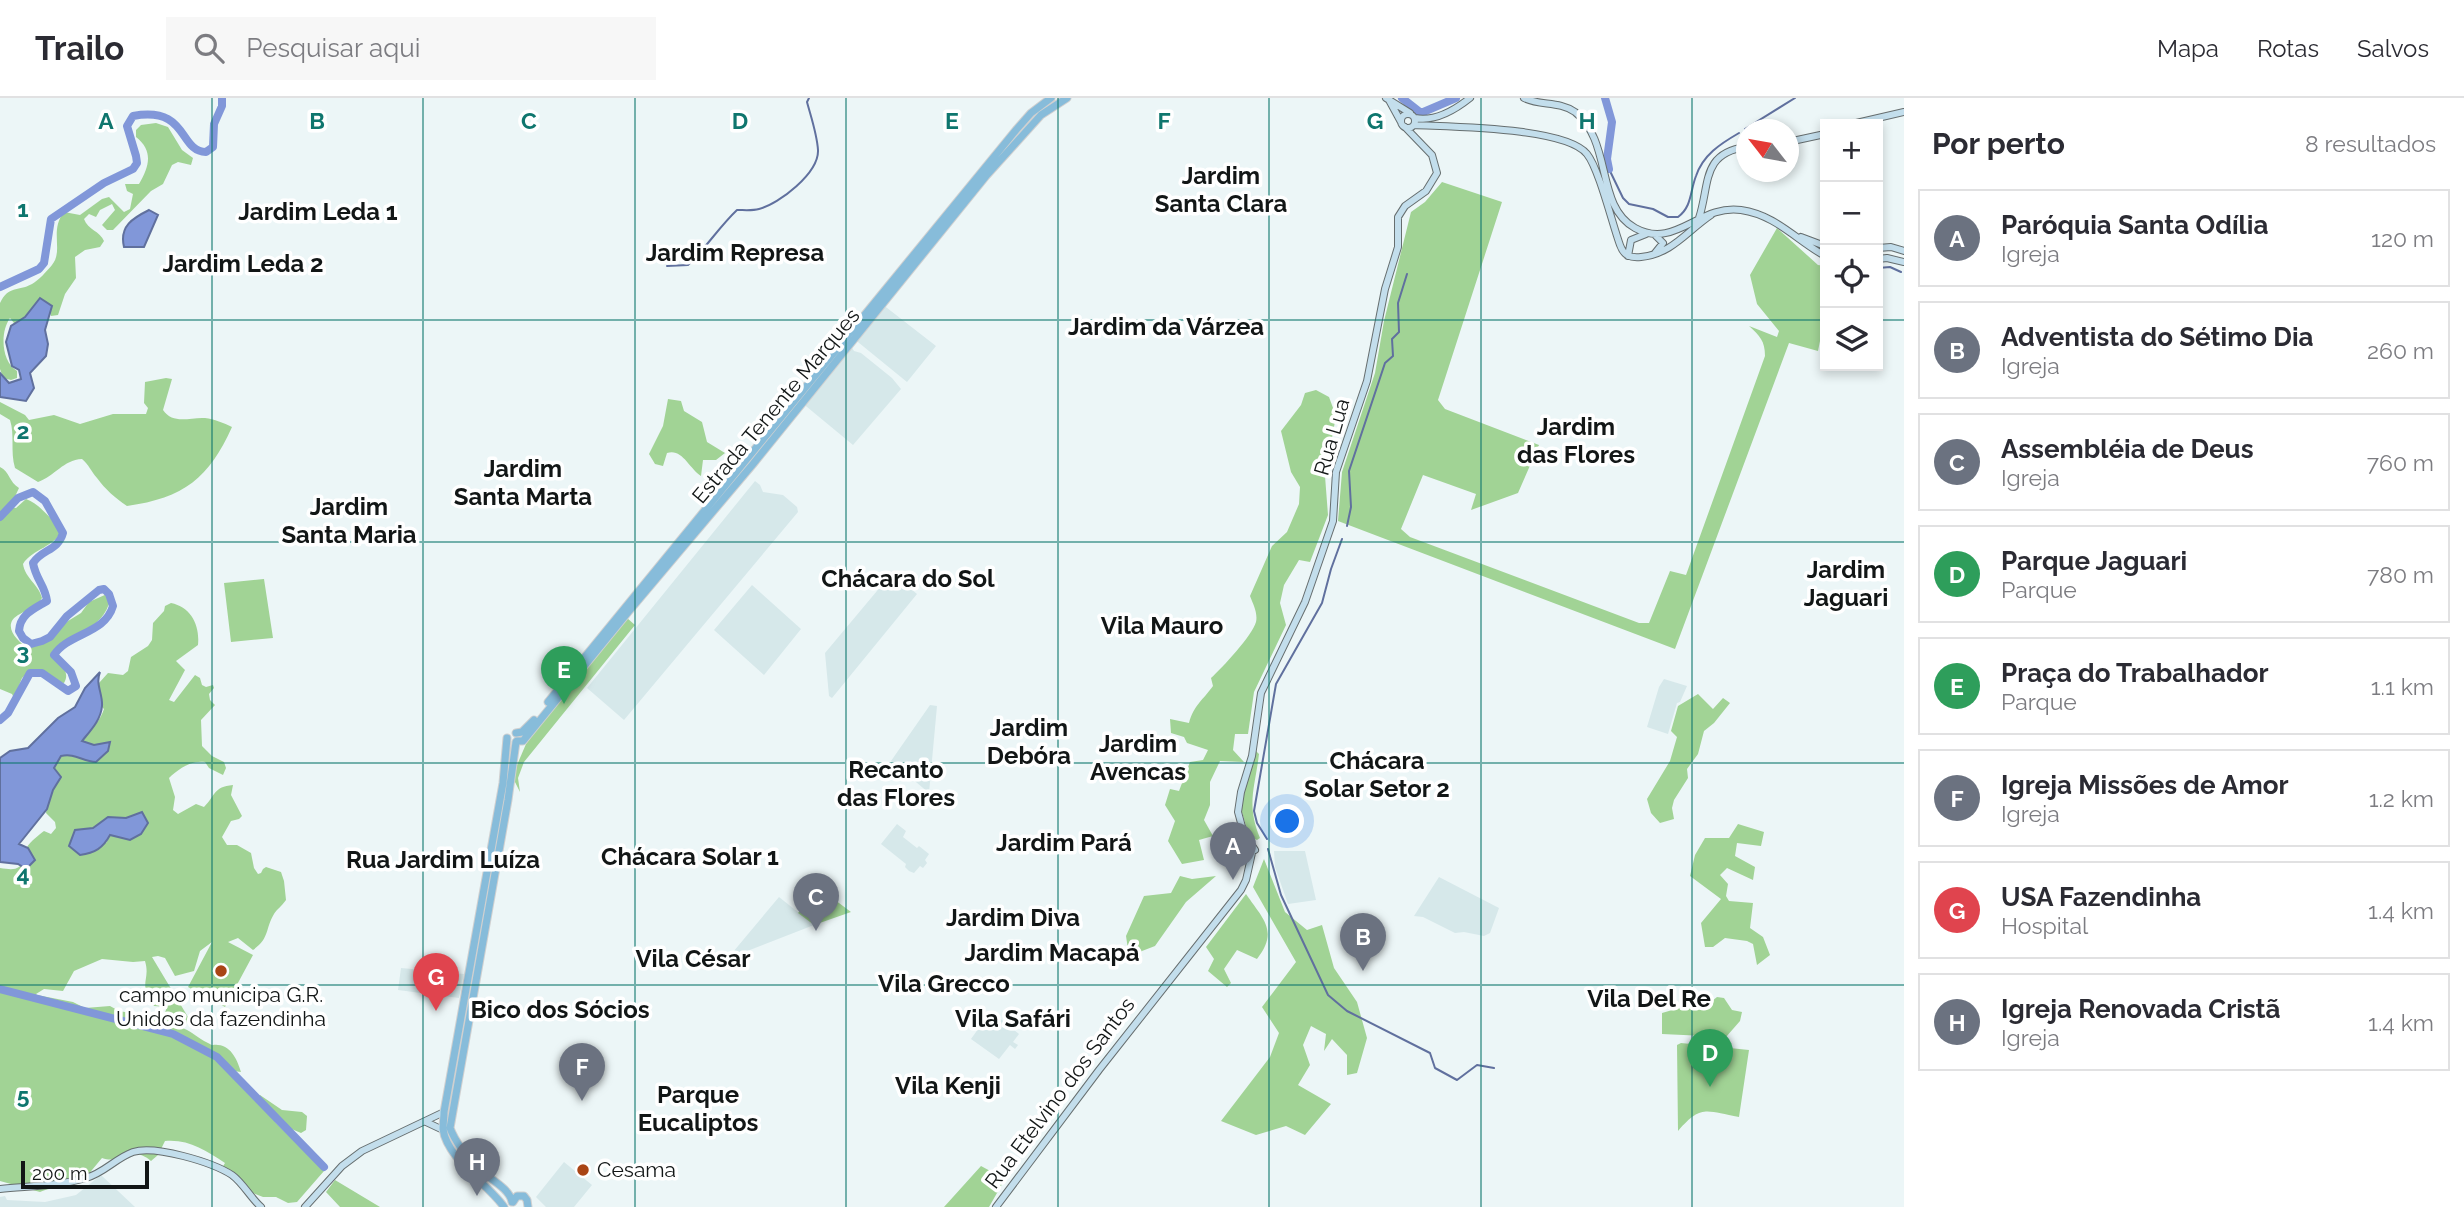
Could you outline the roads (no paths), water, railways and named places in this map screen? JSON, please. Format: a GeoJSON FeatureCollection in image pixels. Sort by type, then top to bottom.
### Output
{"type":"FeatureCollection","features":[{"type":"Feature","properties":{"kind":"main road","name":"Estrada Tenente Marques"},"geometry":{"type":"LineString","coordinates":[[516,733],[522,732],[536,718],[1016,130],[1031,113],[1051,98]]}},
{"type":"Feature","properties":{"kind":"main road","name":"Estrada Tenente Marques"},"geometry":{"type":"LineString","coordinates":[[517,742],[523,741],[986,176],[1041,115],[1067,98]]}},
{"type":"Feature","properties":{"kind":"main road"},"geometry":{"type":"LineString","coordinates":[[508,800],[503,797],[507,738],[510,733],[516,733],[519,737],[517,742],[508,800],[450,1128],[466,1154],[509,1193],[510,1204]]}},
{"type":"Feature","properties":{"kind":"main road"},"geometry":{"type":"LineString","coordinates":[[507,738],[510,742],[517,742]]}},
{"type":"Feature","properties":{"kind":"main road"},"geometry":{"type":"LineString","coordinates":[[503,783],[443,1130],[469,1170],[510,1204]]}},
{"type":"Feature","properties":{"kind":"main road"},"geometry":{"type":"LineString","coordinates":[[510,1204],[517,1196],[524,1196],[527,1207]]}},
{"type":"Feature","properties":{"kind":"street"},"geometry":{"type":"LineString","coordinates":[[1410,122],[1445,114],[1470,98]]}},
{"type":"Feature","properties":{"kind":"street"},"geometry":{"type":"LineString","coordinates":[[1524,98],[1532,102],[1562,105],[1585,121],[1596,138],[1606,192],[1622,251],[1628,256],[1653,255],[1683,240],[1717,210]]}},
{"type":"Feature","properties":{"kind":"street"},"geometry":{"type":"LineString","coordinates":[[1387,99],[1410,122]]}},
{"type":"Feature","properties":{"kind":"street"},"geometry":{"type":"LineString","coordinates":[[1387,99],[1410,122],[1513,132],[1567,142],[1588,155],[1620,216],[1630,225],[1662,239],[1663,243],[1653,255]]}},
{"type":"Feature","properties":{"kind":"street"},"geometry":{"type":"LineString","coordinates":[[1872,119],[1904,111]]}},
{"type":"Feature","properties":{"kind":"street","name":"Rua Lua"},"geometry":{"type":"LineString","coordinates":[[1249,848],[1238,812],[1238,802],[1252,756],[1261,693],[1305,602],[1333,521],[1336,472],[1367,381],[1385,289],[1398,247],[1398,217],[1405,206],[1426,191],[1437,173],[1435,160],[1410,122]]}},
{"type":"Feature","properties":{"kind":"street"},"geometry":{"type":"LineString","coordinates":[[1799,140],[1820,135]]}},
{"type":"Feature","properties":{"kind":"street"},"geometry":{"type":"LineString","coordinates":[[1683,240],[1699,217],[1709,174],[1720,157],[1736,149]]}},
{"type":"Feature","properties":{"kind":"street"},"geometry":{"type":"LineString","coordinates":[[1703,200],[1704,208],[1754,213],[1780,224],[1820,252]]}},
{"type":"Feature","properties":{"kind":"street"},"geometry":{"type":"LineString","coordinates":[[1689,223],[1703,200]]}},
{"type":"Feature","properties":{"kind":"street"},"geometry":{"type":"LineString","coordinates":[[1628,256],[1630,240],[1650,234],[1670,233],[1717,210]]}},
{"type":"Feature","properties":{"kind":"street"},"geometry":{"type":"LineString","coordinates":[[1798,236],[1822,245]]}},
{"type":"Feature","properties":{"kind":"street"},"geometry":{"type":"LineString","coordinates":[[1883,248],[1902,250]]}},
{"type":"Feature","properties":{"kind":"street"},"geometry":{"type":"LineString","coordinates":[[1896,259],[1895,253],[1902,250]]}},
{"type":"Feature","properties":{"kind":"street"},"geometry":{"type":"LineString","coordinates":[[1883,258],[1904,262]]}},
{"type":"Feature","properties":{"kind":"street","name":"Rua Etelvino dos Santos"},"geometry":{"type":"LineString","coordinates":[[996,1207],[1106,1060],[1241,890],[1249,865],[1249,848]]}},
{"type":"Feature","properties":{"kind":"street"},"geometry":{"type":"LineString","coordinates":[[305,1207],[340,1168],[353,1158],[375,1144],[444,1112]]}},
{"type":"Feature","properties":{"kind":"street"},"geometry":{"type":"LineString","coordinates":[[426,1122],[443,1130]]}},
{"type":"Feature","properties":{"kind":"street"},"geometry":{"type":"LineString","coordinates":[[0,1189],[83,1179],[127,1155],[148,1150],[184,1157],[227,1172],[261,1207]]}},
{"type":"Feature","properties":{"kind":"water"},"geometry":{"type":"Polygon","coordinates":[[[149,210],[158,215],[144,247],[124,247],[125,228],[149,210]]]}},
{"type":"Feature","properties":{"kind":"water"},"geometry":{"type":"Polygon","coordinates":[[[40,298],[52,306],[45,330],[48,344],[46,356],[30,373],[34,388],[26,401],[0,397],[0,373],[9,383],[21,379],[19,370],[12,366],[6,342],[11,326],[25,317],[40,298]]]}},
{"type":"Feature","properties":{"kind":"water"},"geometry":{"type":"Polygon","coordinates":[[[100,672],[100,716],[82,741],[94,745],[110,742],[108,751],[96,762],[61,756],[54,768],[61,777],[53,790],[47,809],[19,844],[28,848],[35,860],[26,869],[18,864],[0,862],[0,758],[10,751],[28,748],[58,718],[75,707],[85,688],[100,672]]]}},
{"type":"Feature","properties":{"kind":"water"},"geometry":{"type":"Polygon","coordinates":[[[142,812],[148,823],[141,834],[130,840],[110,835],[98,849],[80,855],[69,846],[75,830],[93,828],[108,817],[126,818],[142,812]]]}},
{"type":"Feature","properties":{"kind":"waterway"},"geometry":{"type":"LineString","coordinates":[[0,287],[39,269],[44,263],[51,219],[104,183],[133,169],[137,163],[127,126],[133,116],[164,117],[180,130],[191,145],[206,152],[213,147],[214,124],[222,106],[222,98]]}},
{"type":"Feature","properties":{"kind":"waterway"},"geometry":{"type":"LineString","coordinates":[[667,266],[688,265],[737,210],[754,210],[767,206],[787,194],[805,177],[817,159],[818,150],[807,102],[809,98]]}},
{"type":"Feature","properties":{"kind":"waterway"},"geometry":{"type":"LineString","coordinates":[[1402,98],[1421,113],[1456,98]]}},
{"type":"Feature","properties":{"kind":"waterway"},"geometry":{"type":"LineString","coordinates":[[1605,98],[1612,122],[1607,159],[1609,169]]}},
{"type":"Feature","properties":{"kind":"waterway"},"geometry":{"type":"LineString","coordinates":[[1761,119],[1795,98]]}},
{"type":"Feature","properties":{"kind":"waterway"},"geometry":{"type":"LineString","coordinates":[[1609,169],[1623,198],[1629,204],[1653,209],[1668,217],[1678,217],[1688,204],[1703,162],[1719,146],[1736,135]]}},
{"type":"Feature","properties":{"kind":"waterway"},"geometry":{"type":"LineString","coordinates":[[1883,268],[1890,267],[1901,272]]}},
{"type":"Feature","properties":{"kind":"waterway"},"geometry":{"type":"LineString","coordinates":[[1347,526],[1351,507],[1349,471],[1385,363],[1393,356],[1392,339],[1399,332],[1398,303],[1407,274]]}},
{"type":"Feature","properties":{"kind":"waterway"},"geometry":{"type":"LineString","coordinates":[[0,517],[18,498],[33,492],[45,501],[63,533],[54,547],[33,563],[47,601],[22,620],[19,631],[23,638],[31,644],[50,637],[67,616],[99,590],[104,589],[109,594],[113,606],[109,615],[95,628],[68,642],[54,655],[71,672],[76,686],[68,691],[42,673],[30,673],[8,713],[0,720]]}},
{"type":"Feature","properties":{"kind":"waterway"},"geometry":{"type":"LineString","coordinates":[[1267,839],[1257,823],[1254,811],[1276,684],[1322,603],[1342,539]]}},
{"type":"Feature","properties":{"kind":"waterway"},"geometry":{"type":"LineString","coordinates":[[1268,849],[1281,895],[1328,995],[1347,1011],[1430,1053],[1435,1068],[1457,1080],[1477,1065],[1494,1068]]}},
{"type":"Feature","properties":{"kind":"waterway"},"geometry":{"type":"LineString","coordinates":[[0,989],[173,1034],[217,1057],[324,1167]]}},
{"type":"Feature","properties":{"kind":"place","name":"Praça do Trabalhador"},"geometry":{"type":"Point","coordinates":[564,704]}},
{"type":"Feature","properties":{"kind":"place","name":"Paróquia Santa Odília"},"geometry":{"type":"Point","coordinates":[1233,880]}},
{"type":"Feature","properties":{"kind":"place","name":"Assembléia de Deus"},"geometry":{"type":"Point","coordinates":[816,931]}},
{"type":"Feature","properties":{"kind":"place","name":"campo municipa G.R. Unidos da fazendinha"},"geometry":{"type":"Point","coordinates":[221,971]}},
{"type":"Feature","properties":{"kind":"place","name":"Adventista do Sétimo Dia"},"geometry":{"type":"Point","coordinates":[1363,971]}},
{"type":"Feature","properties":{"kind":"place","name":"USA Fazendinha"},"geometry":{"type":"Point","coordinates":[436,1011]}},
{"type":"Feature","properties":{"kind":"place","name":"Parque Jaguari"},"geometry":{"type":"Point","coordinates":[1710,1087]}},
{"type":"Feature","properties":{"kind":"place","name":"Igreja Missões de Amor"},"geometry":{"type":"Point","coordinates":[582,1101]}},
{"type":"Feature","properties":{"kind":"place","name":"Cesama"},"geometry":{"type":"Point","coordinates":[583,1170]}},
{"type":"Feature","properties":{"kind":"place","name":"Igreja Renovada Cristã"},"geometry":{"type":"Point","coordinates":[477,1196]}},
{"type":"Feature","properties":{"kind":"district","name":"Jardim Santa Clara"},"geometry":{"type":"Point","coordinates":[1221,190]}},
{"type":"Feature","properties":{"kind":"district","name":"Jardim Leda 1"},"geometry":{"type":"Point","coordinates":[318,212]}},
{"type":"Feature","properties":{"kind":"district","name":"Jardim Represa"},"geometry":{"type":"Point","coordinates":[735,253]}},
{"type":"Feature","properties":{"kind":"district","name":"Jardim Leda 2"},"geometry":{"type":"Point","coordinates":[243,264]}},
{"type":"Feature","properties":{"kind":"district","name":"Jardim da Várzea"},"geometry":{"type":"Point","coordinates":[1166,327]}},
{"type":"Feature","properties":{"kind":"district","name":"Jardim das Flores"},"geometry":{"type":"Point","coordinates":[1576,441]}},
{"type":"Feature","properties":{"kind":"district","name":"Jardim Santa Marta"},"geometry":{"type":"Point","coordinates":[523,483]}},
{"type":"Feature","properties":{"kind":"district","name":"Jardim Santa Maria"},"geometry":{"type":"Point","coordinates":[349,521]}},
{"type":"Feature","properties":{"kind":"district","name":"Chácara do Sol"},"geometry":{"type":"Point","coordinates":[908,579]}},
{"type":"Feature","properties":{"kind":"district","name":"Jardim Jaguari"},"geometry":{"type":"Point","coordinates":[1846,584]}},
{"type":"Feature","properties":{"kind":"district","name":"Vila Mauro"},"geometry":{"type":"Point","coordinates":[1162,626]}},
{"type":"Feature","properties":{"kind":"district","name":"Jardim Debóra"},"geometry":{"type":"Point","coordinates":[1029,742]}},
{"type":"Feature","properties":{"kind":"district","name":"Jardim Avencas"},"geometry":{"type":"Point","coordinates":[1138,758]}},
{"type":"Feature","properties":{"kind":"district","name":"Chácara Solar Setor 2"},"geometry":{"type":"Point","coordinates":[1377,775]}},
{"type":"Feature","properties":{"kind":"district","name":"Recanto das Flores"},"geometry":{"type":"Point","coordinates":[896,784]}},
{"type":"Feature","properties":{"kind":"district","name":"Jardim Pará"},"geometry":{"type":"Point","coordinates":[1064,843]}},
{"type":"Feature","properties":{"kind":"district","name":"Chácara Solar 1"},"geometry":{"type":"Point","coordinates":[690,857]}},
{"type":"Feature","properties":{"kind":"district","name":"Rua Jardim Luíza"},"geometry":{"type":"Point","coordinates":[443,860]}},
{"type":"Feature","properties":{"kind":"district","name":"Jardim Diva"},"geometry":{"type":"Point","coordinates":[1013,918]}},
{"type":"Feature","properties":{"kind":"district","name":"Jardim Macapá"},"geometry":{"type":"Point","coordinates":[1052,953]}},
{"type":"Feature","properties":{"kind":"district","name":"Vila César"},"geometry":{"type":"Point","coordinates":[693,959]}},
{"type":"Feature","properties":{"kind":"district","name":"Vila Grecco"},"geometry":{"type":"Point","coordinates":[944,984]}},
{"type":"Feature","properties":{"kind":"district","name":"Vila Del Re"},"geometry":{"type":"Point","coordinates":[1649,999]}},
{"type":"Feature","properties":{"kind":"district","name":"Bico dos Sócios"},"geometry":{"type":"Point","coordinates":[560,1010]}},
{"type":"Feature","properties":{"kind":"district","name":"Vila Safári"},"geometry":{"type":"Point","coordinates":[1013,1019]}},
{"type":"Feature","properties":{"kind":"district","name":"Vila Kenji"},"geometry":{"type":"Point","coordinates":[948,1086]}},
{"type":"Feature","properties":{"kind":"district","name":"Parque Eucaliptos"},"geometry":{"type":"Point","coordinates":[698,1109]}}]}
